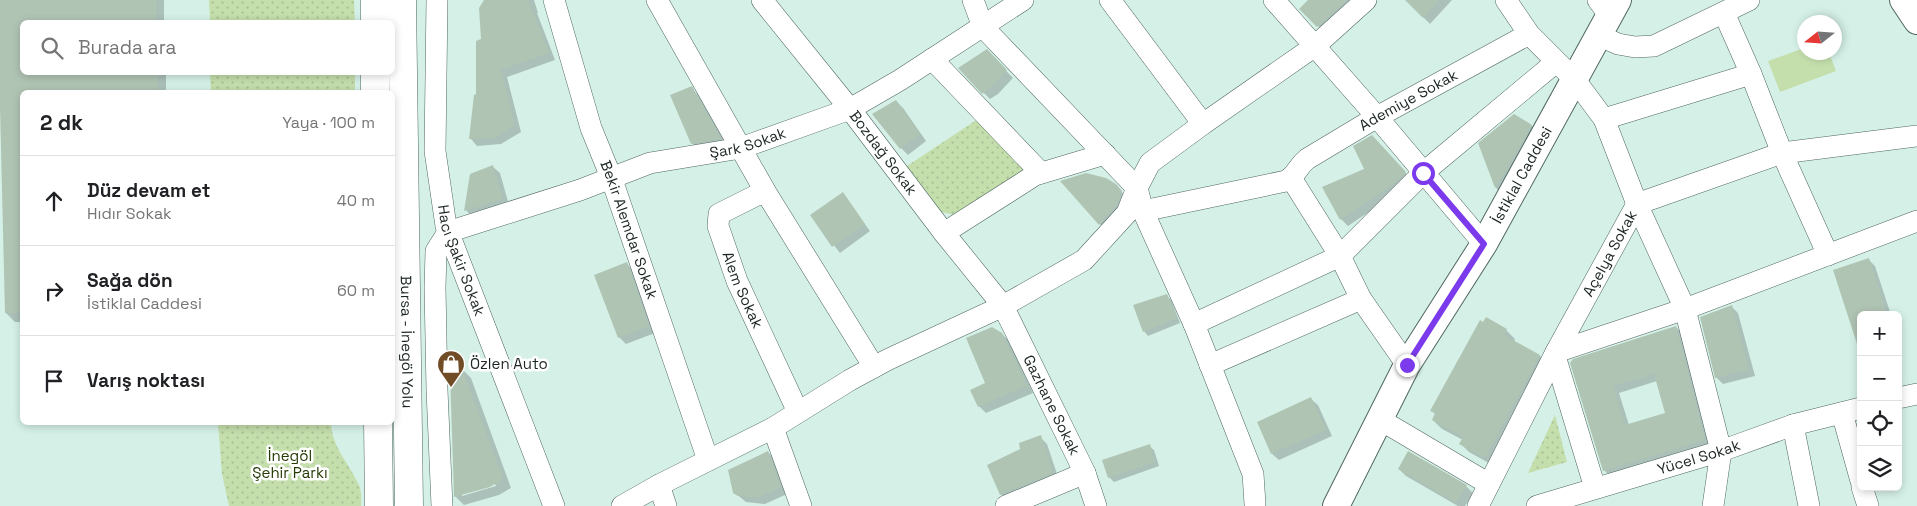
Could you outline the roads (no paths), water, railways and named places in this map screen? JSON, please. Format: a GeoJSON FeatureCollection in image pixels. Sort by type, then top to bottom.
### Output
{"type":"FeatureCollection","features":[{"type":"Feature","properties":{"kind":"highway"},"geometry":{"type":"LineString","coordinates":[[375,0],[375,20]]}},
{"type":"Feature","properties":{"kind":"highway","name":"Bursa - İnegöl Yolu"},"geometry":{"type":"LineString","coordinates":[[402,0],[409,506]]}},
{"type":"Feature","properties":{"kind":"highway"},"geometry":{"type":"LineString","coordinates":[[375,75],[376,90]]}},
{"type":"Feature","properties":{"kind":"highway"},"geometry":{"type":"LineString","coordinates":[[378,425],[379,506]]}},
{"type":"Feature","properties":{"kind":"main road"},"geometry":{"type":"LineString","coordinates":[[1904,0],[1917,22]]}},
{"type":"Feature","properties":{"kind":"main road","name":"İstiklal Caddesi"},"geometry":{"type":"LineString","coordinates":[[1336,506],[1407,365],[1484,244],[1575,80],[1606,12]]}},
{"type":"Feature","properties":{"kind":"street","name":"Hacı Şakir Sokak"},"geometry":{"type":"LineString","coordinates":[[437,0],[435,152],[448,232],[554,506]]}},
{"type":"Feature","properties":{"kind":"street","name":"Bekir Alemdar Sokak"},"geometry":{"type":"LineString","coordinates":[[554,0],[591,128],[611,177],[708,460]]}},
{"type":"Feature","properties":{"kind":"street"},"geometry":{"type":"LineString","coordinates":[[657,0],[765,191],[874,367]]}},
{"type":"Feature","properties":{"kind":"street","name":"Bozdağ Sokak"},"geometry":{"type":"LineString","coordinates":[[762,0],[850,109],[944,233],[1003,306]]}},
{"type":"Feature","properties":{"kind":"street"},"geometry":{"type":"LineString","coordinates":[[973,0],[983,27],[1137,188],[1144,212],[1194,324],[1253,474],[1255,505]]}},
{"type":"Feature","properties":{"kind":"street","name":"Şark Sokak"},"geometry":{"type":"LineString","coordinates":[[448,232],[580,190],[650,163],[741,148],[850,109],[983,27],[1023,0]]}},
{"type":"Feature","properties":{"kind":"street"},"geometry":{"type":"LineString","coordinates":[[1110,0],[1202,124]]}},
{"type":"Feature","properties":{"kind":"street"},"geometry":{"type":"LineString","coordinates":[[1274,0],[1377,117],[1484,244]]}},
{"type":"Feature","properties":{"kind":"street"},"geometry":{"type":"LineString","coordinates":[[1506,0],[1529,34],[1575,80],[1604,119],[1637,204],[1685,309],[1721,451],[1713,506]]}},
{"type":"Feature","properties":{"kind":"street"},"geometry":{"type":"LineString","coordinates":[[1606,12],[1618,44],[1635,47],[1654,46],[1749,0]]}},
{"type":"Feature","properties":{"kind":"street"},"geometry":{"type":"LineString","coordinates":[[622,506],[659,485],[773,428],[874,367],[1003,306],[1084,260],[1127,213],[1137,188],[1150,164],[1202,124],[1315,46],[1363,1]]}},
{"type":"Feature","properties":{"kind":"street"},"geometry":{"type":"LineString","coordinates":[[1724,13],[1751,74],[1782,153],[1828,255]]}},
{"type":"Feature","properties":{"kind":"street","name":"Ademiye Sokak"},"geometry":{"type":"LineString","coordinates":[[1292,177],[1298,166],[1377,117],[1529,34]]}},
{"type":"Feature","properties":{"kind":"street"},"geometry":{"type":"LineString","coordinates":[[932,59],[1041,173]]}},
{"type":"Feature","properties":{"kind":"street"},"geometry":{"type":"LineString","coordinates":[[1194,324],[1340,256],[1423,173],[1556,62]]}},
{"type":"Feature","properties":{"kind":"street"},"geometry":{"type":"LineString","coordinates":[[1604,119],[1751,74]]}},
{"type":"Feature","properties":{"kind":"street","name":"Açelya Sokak"},"geometry":{"type":"LineString","coordinates":[[1478,506],[1555,354],[1637,204],[1782,153],[1917,136]]}},
{"type":"Feature","properties":{"kind":"street"},"geometry":{"type":"LineString","coordinates":[[944,233],[1041,173],[1105,154]]}},
{"type":"Feature","properties":{"kind":"street"},"geometry":{"type":"LineString","coordinates":[[1144,212],[1286,181],[1292,177],[1340,256],[1361,299],[1407,365]]}},
{"type":"Feature","properties":{"kind":"street","name":"Alem Sokak"},"geometry":{"type":"LineString","coordinates":[[765,191],[719,214],[718,226],[737,281],[798,412]]}},
{"type":"Feature","properties":{"kind":"street"},"geometry":{"type":"LineString","coordinates":[[1595,488],[1555,354],[1685,309],[1917,221]]}},
{"type":"Feature","properties":{"kind":"street"},"geometry":{"type":"LineString","coordinates":[[442,506],[435,288],[436,251],[448,232]]}},
{"type":"Feature","properties":{"kind":"street"},"geometry":{"type":"LineString","coordinates":[[1210,365],[1361,299]]}},
{"type":"Feature","properties":{"kind":"street","name":"Gazhane Sokak"},"geometry":{"type":"LineString","coordinates":[[1003,306],[1085,472],[1096,506]]}},
{"type":"Feature","properties":{"kind":"street"},"geometry":{"type":"LineString","coordinates":[[1902,397],[1917,394]]}},
{"type":"Feature","properties":{"kind":"street"},"geometry":{"type":"LineString","coordinates":[[1852,411],[1857,450]]}},
{"type":"Feature","properties":{"kind":"street","name":"Yücel Sokak"},"geometry":{"type":"LineString","coordinates":[[1537,506],[1721,451],[1793,425],[1852,411]]}},
{"type":"Feature","properties":{"kind":"street"},"geometry":{"type":"LineString","coordinates":[[1380,419],[1490,484]]}},
{"type":"Feature","properties":{"kind":"street"},"geometry":{"type":"LineString","coordinates":[[1793,425],[1809,506]]}},
{"type":"Feature","properties":{"kind":"street"},"geometry":{"type":"LineString","coordinates":[[773,428],[801,506]]}},
{"type":"Feature","properties":{"kind":"street"},"geometry":{"type":"LineString","coordinates":[[1006,506],[1085,472]]}},
{"type":"Feature","properties":{"kind":"street"},"geometry":{"type":"LineString","coordinates":[[659,485],[666,506]]}},
{"type":"Feature","properties":{"kind":"street"},"geometry":{"type":"LineString","coordinates":[[1863,491],[1868,506]]}},
{"type":"Feature","properties":{"kind":"place","name":"Özlen Auto"},"geometry":{"type":"Point","coordinates":[451,388]}},
{"type":"Feature","properties":{"kind":"park label","name":"İnegöl Şehir Parkı"},"geometry":{"type":"Point","coordinates":[290,464]}}]}
